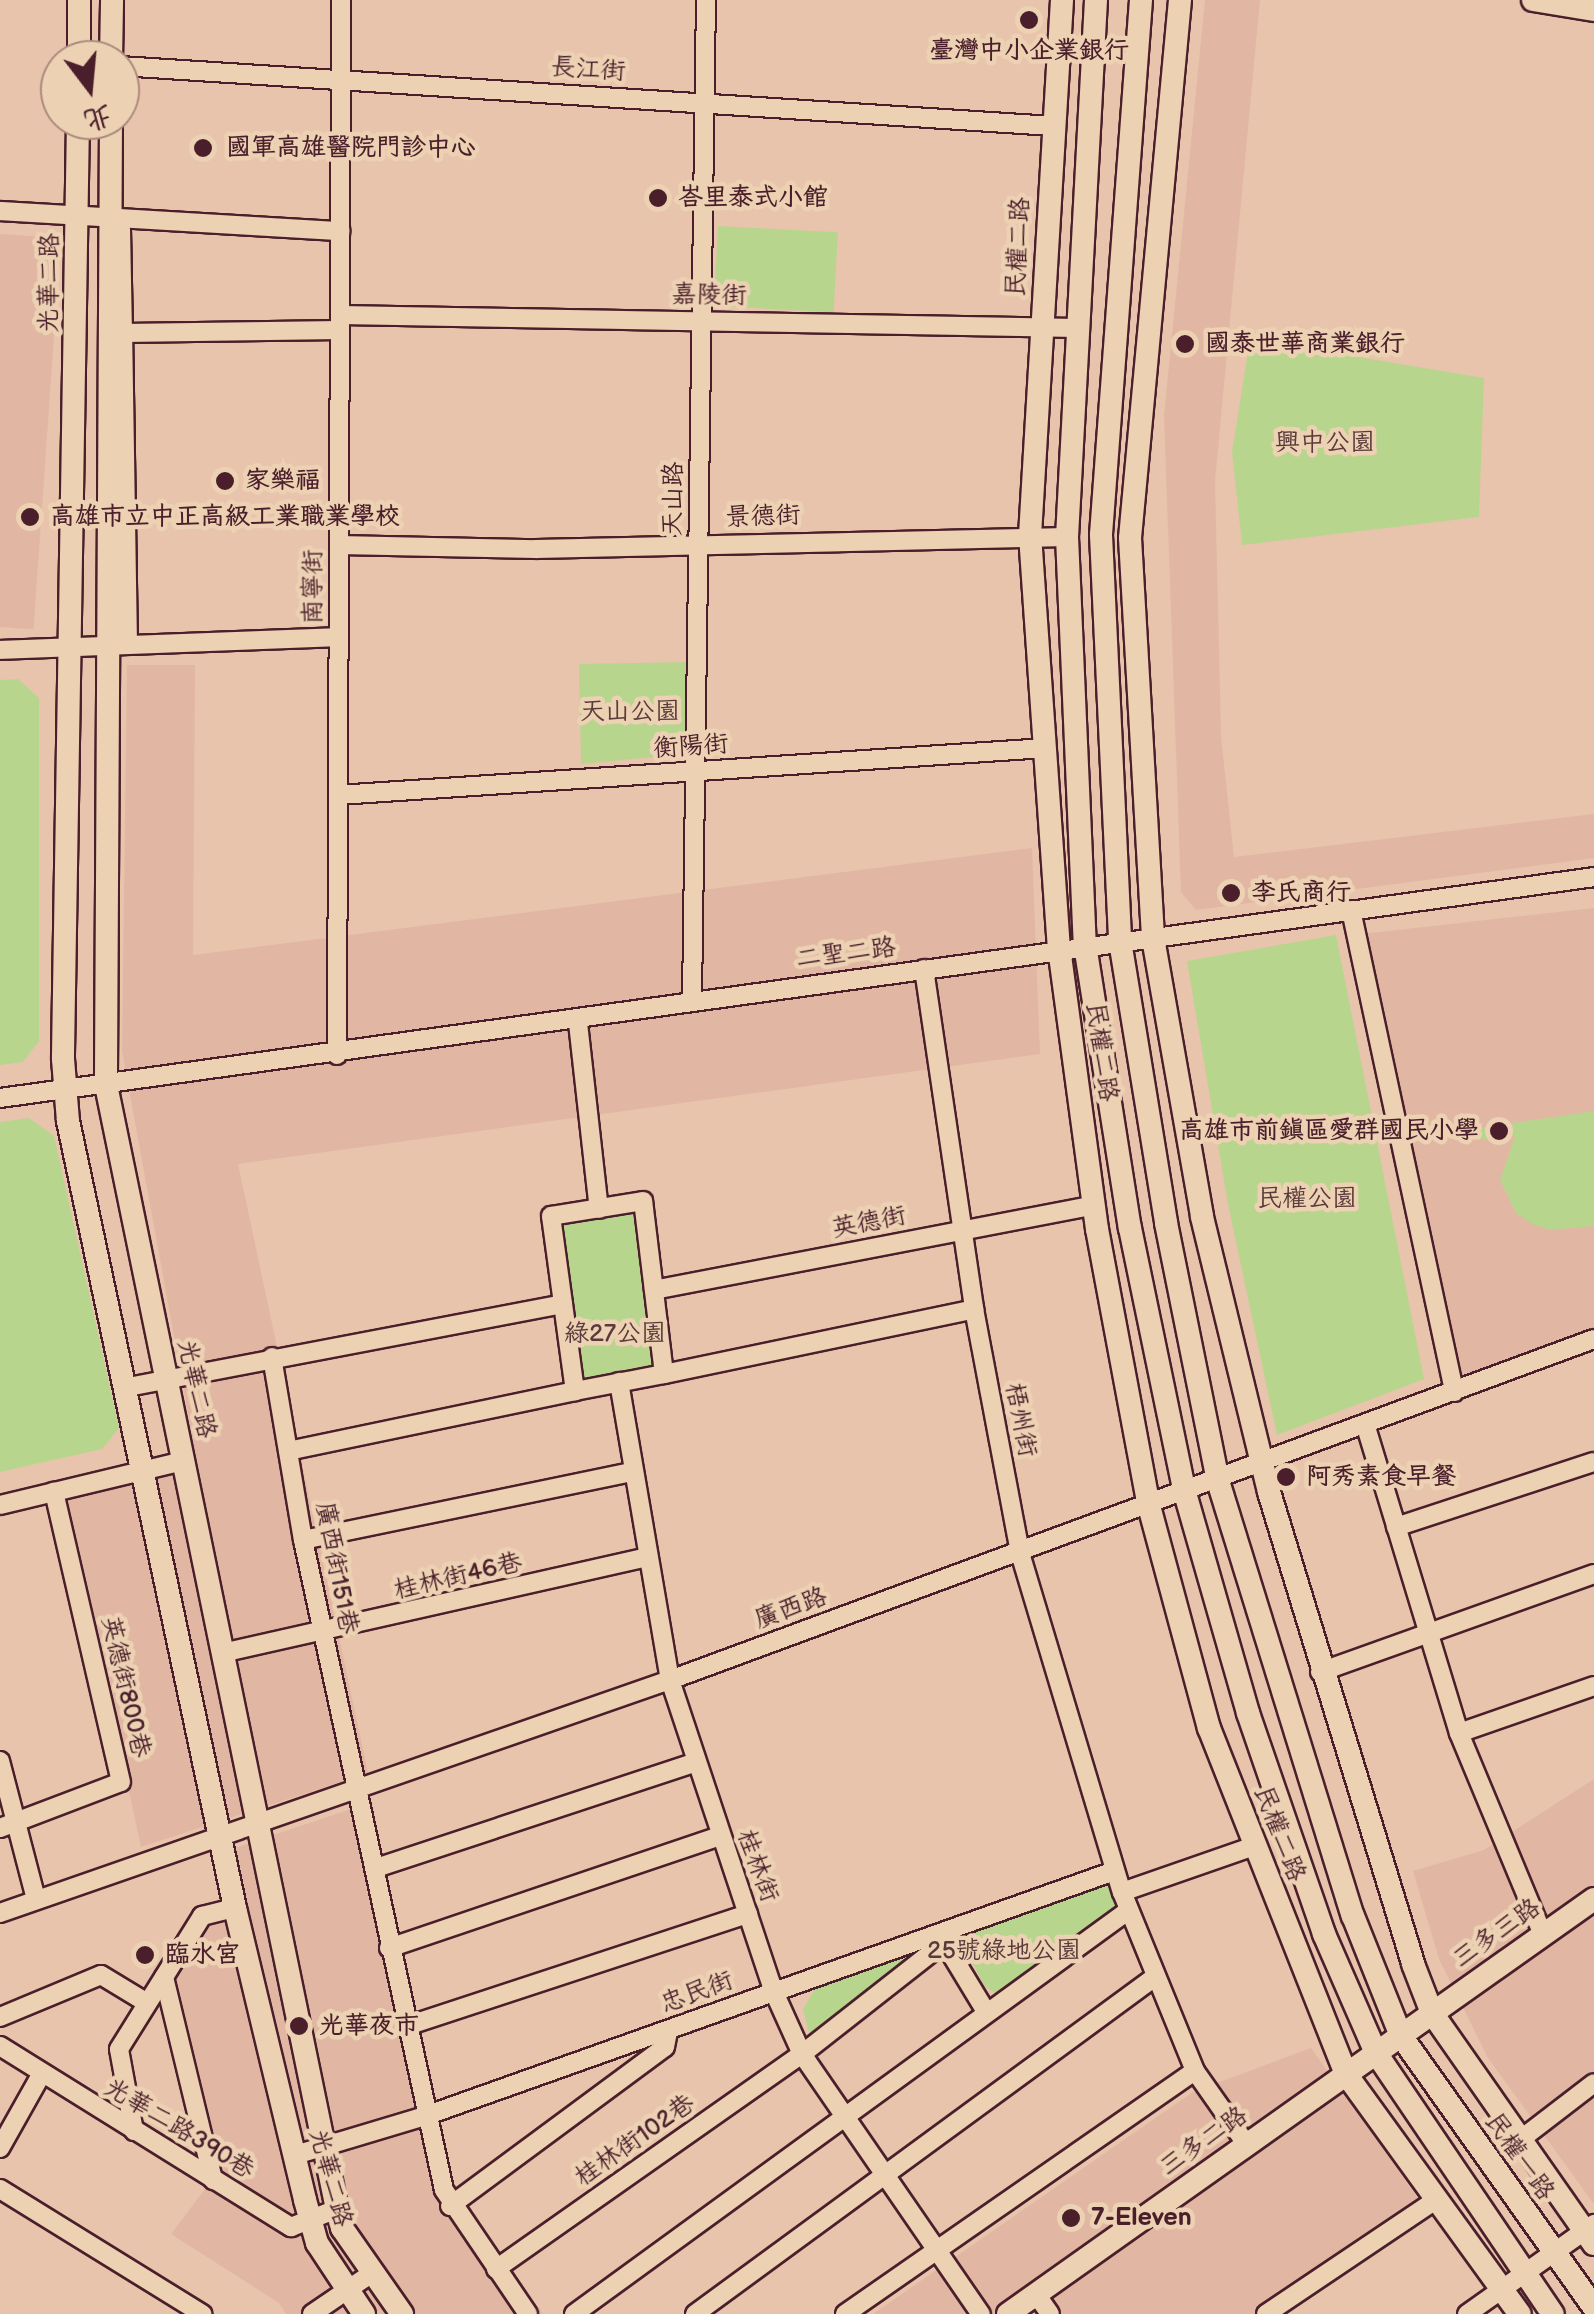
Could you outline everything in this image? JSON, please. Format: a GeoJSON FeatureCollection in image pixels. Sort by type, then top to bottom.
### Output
{"type":"FeatureCollection","features":[{"type":"Feature","properties":{"kind":"street"},"geometry":{"type":"LineString","coordinates":[[79,0],[79,40]]}},
{"type":"Feature","properties":{"kind":"street"},"geometry":{"type":"LineString","coordinates":[[112,0],[112,40]]}},
{"type":"Feature","properties":{"kind":"street","name":"南寧街"},"geometry":{"type":"LineString","coordinates":[[337,1054],[341,0]]}},
{"type":"Feature","properties":{"kind":"street","name":"天山路"},"geometry":{"type":"LineString","coordinates":[[692,999],[706,0]]}},
{"type":"Feature","properties":{"kind":"street","name":"民權二路"},"geometry":{"type":"LineString","coordinates":[[1062,0],[1030,535],[1059,948],[1094,1205],[1149,1506],[1210,1728],[1346,2074]]}},
{"type":"Feature","properties":{"kind":"street","name":"民權二路"},"geometry":{"type":"LineString","coordinates":[[1096,0],[1067,538],[1086,945],[1130,1228],[1186,1494],[1261,1750],[1324,1934],[1376,2053]]}},
{"type":"Feature","properties":{"kind":"street","name":"民權二路"},"geometry":{"type":"LineString","coordinates":[[1141,0],[1102,535],[1120,942],[1166,1223],[1218,1481],[1312,1792],[1401,2036]]}},
{"type":"Feature","properties":{"kind":"street"},"geometry":{"type":"LineString","coordinates":[[1180,0],[1130,538],[1153,938],[1202,1217],[1262,1466],[1388,1900],[1432,2014]]}},
{"type":"Feature","properties":{"kind":"street"},"geometry":{"type":"LineString","coordinates":[[1539,0],[1594,10]]}},
{"type":"Feature","properties":{"kind":"street","name":"長江街"},"geometry":{"type":"LineString","coordinates":[[140,67],[1053,126]]}},
{"type":"Feature","properties":{"kind":"street","name":"光華二路"},"geometry":{"type":"LineString","coordinates":[[78,140],[65,1088],[235,1908],[294,2155],[311,2223],[364,2314]]}},
{"type":"Feature","properties":{"kind":"street","name":"光華二路"},"geometry":{"type":"LineString","coordinates":[[113,140],[116,218],[110,446],[118,645],[106,1085],[337,2209],[372,2273],[402,2314]]}},
{"type":"Feature","properties":{"kind":"street"},"geometry":{"type":"LineString","coordinates":[[0,210],[340,231]]}},
{"type":"Feature","properties":{"kind":"street"},"geometry":{"type":"LineString","coordinates":[[116,218],[123,333],[118,645]]}},
{"type":"Feature","properties":{"kind":"street","name":"嘉陵街"},"geometry":{"type":"LineString","coordinates":[[123,333],[340,322],[702,320],[1077,328]]}},
{"type":"Feature","properties":{"kind":"street"},"geometry":{"type":"LineString","coordinates":[[75,447],[110,446]]}},
{"type":"Feature","properties":{"kind":"street","name":"景德街"},"geometry":{"type":"LineString","coordinates":[[339,545],[698,544],[1030,535],[1067,538]]}},
{"type":"Feature","properties":{"kind":"street"},"geometry":{"type":"LineString","coordinates":[[0,650],[339,637]]}},
{"type":"Feature","properties":{"kind":"street","name":"衡陽街"},"geometry":{"type":"LineString","coordinates":[[338,794],[1046,748]]}},
{"type":"Feature","properties":{"kind":"street","name":"二聖二路"},"geometry":{"type":"LineString","coordinates":[[0,1098],[578,1023],[692,999],[1594,877]]}},
{"type":"Feature","properties":{"kind":"street"},"geometry":{"type":"LineString","coordinates":[[1351,910],[1454,1392]]}},
{"type":"Feature","properties":{"kind":"street","name":"梧州街"},"geometry":{"type":"LineString","coordinates":[[924,969],[974,1309],[1020,1553],[1125,1901],[1195,2070],[1247,2145]]}},
{"type":"Feature","properties":{"kind":"street"},"geometry":{"type":"LineString","coordinates":[[578,1023],[599,1208]]}},
{"type":"Feature","properties":{"kind":"street"},"geometry":{"type":"LineString","coordinates":[[575,1391],[552,1216],[644,1201],[664,1374]]}},
{"type":"Feature","properties":{"kind":"street","name":"英德街"},"geometry":{"type":"LineString","coordinates":[[654,1290],[1094,1205]]}},
{"type":"Feature","properties":{"kind":"street"},"geometry":{"type":"LineString","coordinates":[[128,1386],[563,1304]]}},
{"type":"Feature","properties":{"kind":"street"},"geometry":{"type":"LineString","coordinates":[[288,1450],[974,1309]]}},
{"type":"Feature","properties":{"kind":"street","name":"廣西路"},"geometry":{"type":"LineString","coordinates":[[0,1912],[670,1680],[1186,1494],[1594,1340]]}},
{"type":"Feature","properties":{"kind":"street","name":"廣西街151巷"},"geometry":{"type":"LineString","coordinates":[[272,1357],[303,1540],[376,1868],[425,2116],[450,2206]]}},
{"type":"Feature","properties":{"kind":"street","name":"桂林街"},"geometry":{"type":"LineString","coordinates":[[619,1382],[645,1558],[670,1680],[693,1763],[774,1992],[802,2054],[844,2120],[981,2314]]}},
{"type":"Feature","properties":{"kind":"street"},"geometry":{"type":"LineString","coordinates":[[1366,1426],[1459,1733],[1543,1935]]}},
{"type":"Feature","properties":{"kind":"street"},"geometry":{"type":"LineString","coordinates":[[0,1506],[183,1461]]}},
{"type":"Feature","properties":{"kind":"street"},"geometry":{"type":"LineString","coordinates":[[1396,1527],[1594,1462]]}},
{"type":"Feature","properties":{"kind":"street"},"geometry":{"type":"LineString","coordinates":[[303,1540],[632,1472]]}},
{"type":"Feature","properties":{"kind":"street","name":"英德街800巷"},"geometry":{"type":"LineString","coordinates":[[7,1826],[121,1782],[54,1492]]}},
{"type":"Feature","properties":{"kind":"street","name":"桂林街46巷"},"geometry":{"type":"LineString","coordinates":[[222,1653],[323,1635],[645,1558]]}},
{"type":"Feature","properties":{"kind":"street"},"geometry":{"type":"LineString","coordinates":[[1320,1672],[1594,1574]]}},
{"type":"Feature","properties":{"kind":"street"},"geometry":{"type":"LineString","coordinates":[[1459,1733],[1594,1686]]}},
{"type":"Feature","properties":{"kind":"street"},"geometry":{"type":"LineString","coordinates":[[0,1760],[7,1826],[36,1899]]}},
{"type":"Feature","properties":{"kind":"street"},"geometry":{"type":"LineString","coordinates":[[376,1868],[693,1763]]}},
{"type":"Feature","properties":{"kind":"street"},"geometry":{"type":"LineString","coordinates":[[389,1948],[720,1836]]}},
{"type":"Feature","properties":{"kind":"street"},"geometry":{"type":"LineString","coordinates":[[574,2314],[844,2120],[1125,1901],[1254,1846]]}},
{"type":"Feature","properties":{"kind":"street","name":"忠民街"},"geometry":{"type":"LineString","coordinates":[[294,2155],[425,2116],[941,1937],[1114,1871]]}},
{"type":"Feature","properties":{"kind":"street","name":"三多三路"},"geometry":{"type":"LineString","coordinates":[[1432,2014],[1594,1899]]}},
{"type":"Feature","properties":{"kind":"street"},"geometry":{"type":"LineString","coordinates":[[134,2130],[119,2048],[202,1916],[235,1908]]}},
{"type":"Feature","properties":{"kind":"street"},"geometry":{"type":"LineString","coordinates":[[406,2026],[748,1914]]}},
{"type":"Feature","properties":{"kind":"street"},"geometry":{"type":"LineString","coordinates":[[941,1937],[986,2010]]}},
{"type":"Feature","properties":{"kind":"street","name":"桂林街102巷"},"geometry":{"type":"LineString","coordinates":[[496,2270],[802,2054],[941,1937]]}},
{"type":"Feature","properties":{"kind":"street"},"geometry":{"type":"LineString","coordinates":[[0,2018],[101,1974],[147,2003]]}},
{"type":"Feature","properties":{"kind":"street"},"geometry":{"type":"LineString","coordinates":[[695,2314],[1155,1976]]}},
{"type":"Feature","properties":{"kind":"street"},"geometry":{"type":"LineString","coordinates":[[164,1977],[214,2180]]}},
{"type":"Feature","properties":{"kind":"street","name":"三多二路"},"geometry":{"type":"LineString","coordinates":[[1008,2314],[1043,2304],[1247,2145],[1432,2014]]}},
{"type":"Feature","properties":{"kind":"street","name":"民權一路"},"geometry":{"type":"LineString","coordinates":[[1432,2014],[1591,2233]]}},
{"type":"Feature","properties":{"kind":"street"},"geometry":{"type":"LineString","coordinates":[[528,2314],[450,2206],[665,2047],[668,2031]]}},
{"type":"Feature","properties":{"kind":"street","name":"民權一路"},"geometry":{"type":"LineString","coordinates":[[1401,2036],[1594,2308]]}},
{"type":"Feature","properties":{"kind":"street","name":"光華二路390巷"},"geometry":{"type":"LineString","coordinates":[[0,2046],[291,2227],[311,2223]]}},
{"type":"Feature","properties":{"kind":"street"},"geometry":{"type":"LineString","coordinates":[[1376,2053],[1553,2314]]}},
{"type":"Feature","properties":{"kind":"street"},"geometry":{"type":"LineString","coordinates":[[846,2314],[1195,2070]]}},
{"type":"Feature","properties":{"kind":"street"},"geometry":{"type":"LineString","coordinates":[[1346,2074],[1520,2314]]}},
{"type":"Feature","properties":{"kind":"street"},"geometry":{"type":"LineString","coordinates":[[0,2148],[42,2075]]}},
{"type":"Feature","properties":{"kind":"street"},"geometry":{"type":"LineString","coordinates":[[1520,2140],[1594,2083]]}},
{"type":"Feature","properties":{"kind":"street"},"geometry":{"type":"LineString","coordinates":[[0,2189],[202,2314]]}},
{"type":"Feature","properties":{"kind":"street"},"geometry":{"type":"LineString","coordinates":[[1266,2314],[1437,2199]]}},
{"type":"Feature","properties":{"kind":"street"},"geometry":{"type":"LineString","coordinates":[[311,2223],[337,2209]]}},
{"type":"Feature","properties":{"kind":"street"},"geometry":{"type":"LineString","coordinates":[[1467,2314],[1553,2253],[1591,2233]]}},
{"type":"Feature","properties":{"kind":"street"},"geometry":{"type":"LineString","coordinates":[[312,2314],[372,2273]]}},
{"type":"Feature","properties":{"kind":"shaded area"},"geometry":{"type":"Polygon","coordinates":[[[1205,0],[1260,0],[1215,481],[1221,736],[1234,857],[1594,814],[1594,858],[1196,910],[1181,892],[1164,416],[1205,0]]]}},
{"type":"Feature","properties":{"kind":"shaded area","name":"高雄市立中正高級工業職業學校"},"geometry":{"type":"Polygon","coordinates":[[[0,234],[61,238],[34,629],[0,627],[0,234]]]}},
{"type":"Feature","properties":{"kind":"shaded area"},"geometry":{"type":"Polygon","coordinates":[[[127,665],[195,665],[193,955],[1032,848],[1040,1054],[238,1164],[368,1773],[141,1847],[66,1499],[198,1468],[122,1051],[127,665]]]}},
{"type":"Feature","properties":{"kind":"shaded area","name":"高雄市前鎮區愛群國民小學"},"geometry":{"type":"Polygon","coordinates":[[[1594,908],[1594,1328],[1459,1381],[1361,934],[1594,908]]]}},
{"type":"Feature","properties":{"kind":"shaded area"},"geometry":{"type":"Polygon","coordinates":[[[1594,1779],[1594,2204],[1488,2058],[1439,1959],[1413,1871],[1484,1850],[1594,1779]]]}},
{"type":"Feature","properties":{"kind":"shaded area","name":"光華夜市"},"geometry":{"type":"Polygon","coordinates":[[[372,1802],[449,2187],[543,2314],[286,2314],[279,2303],[171,2234],[217,2173],[167,1977],[204,1918],[224,1915],[211,1856],[372,1802]]]}},
{"type":"Feature","properties":{"kind":"shaded area"},"geometry":{"type":"Polygon","coordinates":[[[1311,2048],[1419,2200],[1257,2314],[873,2314],[1193,2092],[1311,2048]]]}},
{"type":"Feature","properties":{"kind":"green space"},"geometry":{"type":"Polygon","coordinates":[[[718,226],[838,232],[834,312],[714,306],[718,226]]]}},
{"type":"Feature","properties":{"kind":"green space","name":"興中公園"},"geometry":{"type":"Polygon","coordinates":[[[1250,339],[1484,378],[1479,517],[1242,545],[1232,452],[1250,339]]]}},
{"type":"Feature","properties":{"kind":"green space","name":"天山公園"},"geometry":{"type":"Polygon","coordinates":[[[689,662],[691,744],[676,755],[581,764],[579,664],[689,662]]]}},
{"type":"Feature","properties":{"kind":"green space"},"geometry":{"type":"Polygon","coordinates":[[[18,679],[39,698],[39,1041],[23,1062],[0,1065],[0,680],[18,679]]]}},
{"type":"Feature","properties":{"kind":"green space","name":"民權公園"},"geometry":{"type":"Polygon","coordinates":[[[1336,935],[1424,1379],[1277,1435],[1228,1204],[1187,961],[1336,935]]]}},
{"type":"Feature","properties":{"kind":"green space"},"geometry":{"type":"Polygon","coordinates":[[[1594,1111],[1594,1226],[1550,1230],[1532,1224],[1516,1213],[1500,1180],[1515,1136],[1480,1140],[1478,1128],[1594,1111]]]}},
{"type":"Feature","properties":{"kind":"green space"},"geometry":{"type":"Polygon","coordinates":[[[29,1118],[54,1136],[119,1428],[102,1449],[0,1472],[0,1122],[29,1118]]]}},
{"type":"Feature","properties":{"kind":"green space","name":"綠27公園"},"geometry":{"type":"Polygon","coordinates":[[[631,1213],[639,1220],[660,1361],[653,1369],[588,1381],[580,1378],[559,1232],[567,1223],[631,1213]]]}},
{"type":"Feature","properties":{"kind":"green space","name":"25號綠地公園"},"geometry":{"type":"Polygon","coordinates":[[[1108,1883],[1118,1900],[1113,1915],[996,1994],[984,1985],[964,1947],[977,1928],[1108,1883]]]}},
{"type":"Feature","properties":{"kind":"green space"},"geometry":{"type":"Polygon","coordinates":[[[906,1955],[909,1960],[809,2033],[803,2009],[815,1989],[906,1955]]]}},
{"type":"Feature","properties":{"kind":"place","name":"臺灣中小企業銀行"},"geometry":{"type":"Point","coordinates":[1029,20]}},
{"type":"Feature","properties":{"kind":"place","name":"國軍高雄醫院門診中心"},"geometry":{"type":"Point","coordinates":[203,148]}},
{"type":"Feature","properties":{"kind":"place","name":"峇里泰式小館"},"geometry":{"type":"Point","coordinates":[658,198]}},
{"type":"Feature","properties":{"kind":"place","name":"國泰世華商業銀行"},"geometry":{"type":"Point","coordinates":[1185,344]}},
{"type":"Feature","properties":{"kind":"place","name":"家樂福"},"geometry":{"type":"Point","coordinates":[225,481]}},
{"type":"Feature","properties":{"kind":"place","name":"高雄市立中正高級工業職業學校"},"geometry":{"type":"Point","coordinates":[30,517]}},
{"type":"Feature","properties":{"kind":"place","name":"李氏商行"},"geometry":{"type":"Point","coordinates":[1231,893]}},
{"type":"Feature","properties":{"kind":"place","name":"高雄市前鎮區愛群國民小學"},"geometry":{"type":"Point","coordinates":[1499,1131]}},
{"type":"Feature","properties":{"kind":"place","name":"阿秀素食早餐"},"geometry":{"type":"Point","coordinates":[1286,1477]}},
{"type":"Feature","properties":{"kind":"place","name":"臨水宮"},"geometry":{"type":"Point","coordinates":[145,1955]}},
{"type":"Feature","properties":{"kind":"place","name":"光華夜市"},"geometry":{"type":"Point","coordinates":[299,2026]}},
{"type":"Feature","properties":{"kind":"place","name":"7-Eleven"},"geometry":{"type":"Point","coordinates":[1071,2218]}}]}
